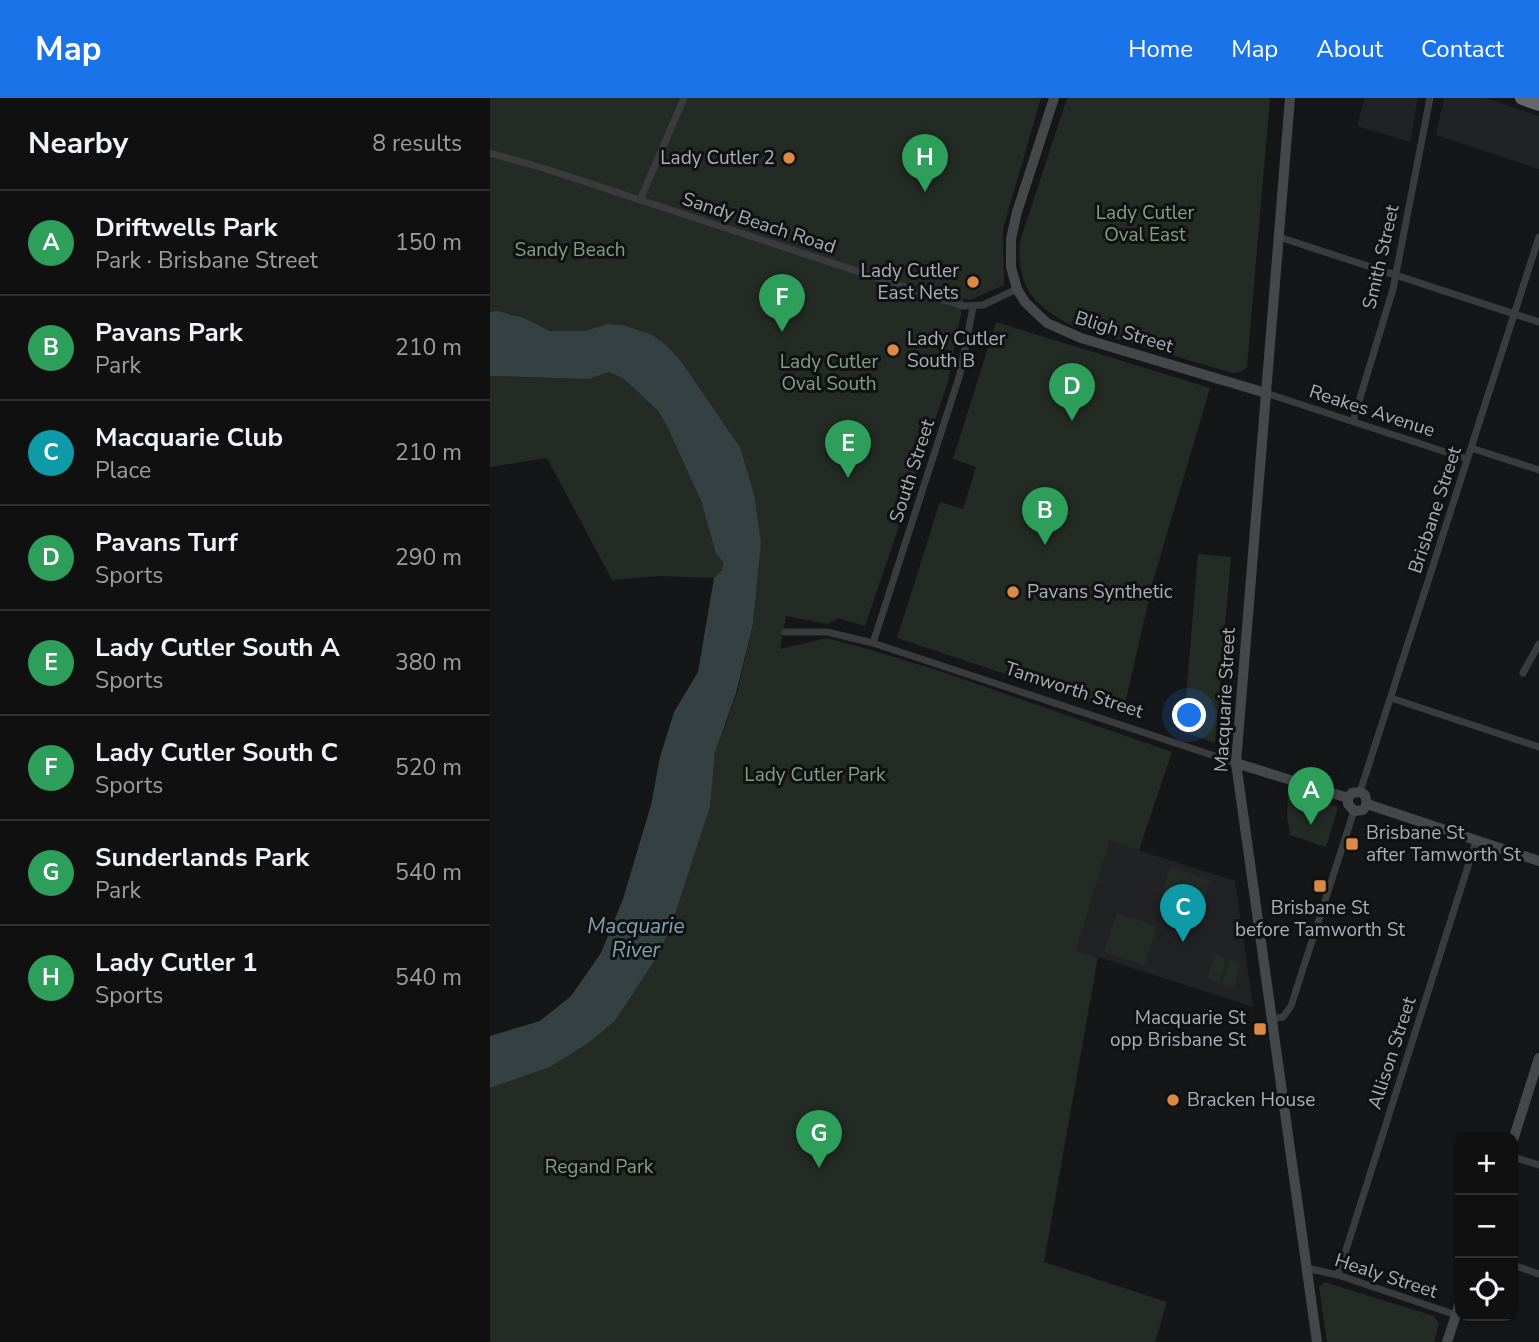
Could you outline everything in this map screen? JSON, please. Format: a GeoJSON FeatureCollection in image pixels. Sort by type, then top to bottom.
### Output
{"type":"FeatureCollection","features":[{"type":"Feature","properties":{"kind":"street"},"geometry":{"type":"LineString","coordinates":[[640,200],[684,98]]}},
{"type":"Feature","properties":{"kind":"street","name":"Bligh Street"},"geometry":{"type":"LineString","coordinates":[[1054,98],[1013,226],[1009,254],[1017,289],[1034,313],[1063,331],[1266,393]]}},
{"type":"Feature","properties":{"kind":"street","name":"Macquarie Street"},"geometry":{"type":"LineString","coordinates":[[1290,98],[1236,762],[1317,1342]]}},
{"type":"Feature","properties":{"kind":"street","name":"Smith Street"},"geometry":{"type":"LineString","coordinates":[[1353,421],[1396,273],[1430,98]]}},
{"type":"Feature","properties":{"kind":"street","name":"Sandy Beach Road"},"geometry":{"type":"LineString","coordinates":[[490,153],[953,303],[973,307]]}},
{"type":"Feature","properties":{"kind":"street"},"geometry":{"type":"LineString","coordinates":[[1279,237],[1396,273],[1539,322]]}},
{"type":"Feature","properties":{"kind":"street","name":"Brisbane Street"},"geometry":{"type":"LineString","coordinates":[[1360,792],[1539,237]]}},
{"type":"Feature","properties":{"kind":"street"},"geometry":{"type":"LineString","coordinates":[[973,307],[1017,289]]}},
{"type":"Feature","properties":{"kind":"street","name":"South Street"},"geometry":{"type":"LineString","coordinates":[[873,643],[960,374],[973,307]]}},
{"type":"Feature","properties":{"kind":"street","name":"Reakes Avenue"},"geometry":{"type":"LineString","coordinates":[[1266,393],[1467,459]]}},
{"type":"Feature","properties":{"kind":"street"},"geometry":{"type":"LineString","coordinates":[[1471,448],[1539,470]]}},
{"type":"Feature","properties":{"kind":"street","name":"Tamworth Street"},"geometry":{"type":"LineString","coordinates":[[785,632],[827,632],[873,643],[1348,798]]}},
{"type":"Feature","properties":{"kind":"street"},"geometry":{"type":"LineString","coordinates":[[1523,673],[1539,644]]}},
{"type":"Feature","properties":{"kind":"street"},"geometry":{"type":"LineString","coordinates":[[1391,698],[1539,747]]}},
{"type":"Feature","properties":{"kind":"street"},"geometry":{"type":"LineString","coordinates":[[1360,792],[1366,795],[1367,804],[1363,810],[1354,811],[1349,807],[1348,798],[1352,793],[1360,792]]}},
{"type":"Feature","properties":{"kind":"street"},"geometry":{"type":"LineString","coordinates":[[1367,804],[1539,861]]}},
{"type":"Feature","properties":{"kind":"street"},"geometry":{"type":"LineString","coordinates":[[1270,1019],[1283,1017],[1291,1006],[1354,811]]}},
{"type":"Feature","properties":{"kind":"street","name":"Allison Street"},"geometry":{"type":"LineString","coordinates":[[1338,1275],[1476,841]]}},
{"type":"Feature","properties":{"kind":"street"},"geometry":{"type":"LineString","coordinates":[[1516,1132],[1539,1058]]}},
{"type":"Feature","properties":{"kind":"street"},"geometry":{"type":"LineString","coordinates":[[1518,1159],[1539,1165]]}},
{"type":"Feature","properties":{"kind":"street"},"geometry":{"type":"LineString","coordinates":[[1518,1267],[1539,1274]]}},
{"type":"Feature","properties":{"kind":"street","name":"Healy Street"},"geometry":{"type":"LineString","coordinates":[[1307,1268],[1338,1275],[1455,1315]]}},
{"type":"Feature","properties":{"kind":"street"},"geometry":{"type":"LineString","coordinates":[[1447,1342],[1455,1318]]}},
{"type":"Feature","properties":{"kind":"shaded area"},"geometry":{"type":"Polygon","coordinates":[[[1365,98],[1418,98],[1410,142],[1357,126],[1365,98]]]}},
{"type":"Feature","properties":{"kind":"shaded area"},"geometry":{"type":"Polygon","coordinates":[[[1444,98],[1486,98],[1539,116],[1539,169],[1436,135],[1444,98]]]}},
{"type":"Feature","properties":{"kind":"shaded area"},"geometry":{"type":"Polygon","coordinates":[[[1110,841],[1235,881],[1253,1007],[1076,950],[1110,841]]]}},
{"type":"Feature","properties":{"kind":"green space"},"geometry":{"type":"Polygon","coordinates":[[[490,98],[1041,98],[1003,229],[1004,285],[970,300],[964,298],[948,382],[865,626],[838,618],[828,624],[786,616],[780,649],[827,638],[940,671],[1172,752],[1139,850],[1110,841],[1076,950],[1098,957],[1044,1262],[1167,1302],[1155,1342],[490,1342],[490,1088],[550,1067],[615,1021],[657,957],[672,924],[710,807],[715,753],[737,693],[753,624],[761,543],[740,447],[681,361],[667,346],[607,324],[584,331],[550,331],[512,314],[490,312],[490,98]]]}},
{"type":"Feature","properties":{"kind":"green space","name":"Lady Cutler Oval East"},"geometry":{"type":"Polygon","coordinates":[[[1067,98],[1270,98],[1247,367],[1241,372],[1232,373],[1073,326],[1047,311],[1030,293],[1021,270],[1020,241],[1067,98]]]}},
{"type":"Feature","properties":{"kind":"green space"},"geometry":{"type":"Polygon","coordinates":[[[996,322],[1210,388],[1153,581],[1123,713],[897,638],[940,502],[963,509],[976,467],[953,459],[996,322]]]}},
{"type":"Feature","properties":{"kind":"green space"},"geometry":{"type":"Polygon","coordinates":[[[609,372],[624,379],[658,411],[666,424],[701,501],[716,554],[723,562],[722,569],[714,578],[657,576],[612,580],[547,458],[490,467],[490,376],[589,379],[609,372]]]}},
{"type":"Feature","properties":{"kind":"green space"},"geometry":{"type":"Polygon","coordinates":[[[1198,554],[1231,557],[1215,743],[1183,732],[1198,554]]]}},
{"type":"Feature","properties":{"kind":"green space"},"geometry":{"type":"Polygon","coordinates":[[[1288,791],[1338,807],[1326,847],[1290,835],[1287,816],[1288,791]]]}},
{"type":"Feature","properties":{"kind":"green space"},"geometry":{"type":"Polygon","coordinates":[[[1170,867],[1210,880],[1198,919],[1158,907],[1170,867]]]}},
{"type":"Feature","properties":{"kind":"green space"},"geometry":{"type":"Polygon","coordinates":[[[1117,913],[1157,926],[1144,965],[1104,952],[1117,913]]]}},
{"type":"Feature","properties":{"kind":"green space"},"geometry":{"type":"Polygon","coordinates":[[[1215,955],[1226,958],[1219,983],[1207,979],[1215,955]]]}},
{"type":"Feature","properties":{"kind":"green space"},"geometry":{"type":"Polygon","coordinates":[[[1230,959],[1241,963],[1233,988],[1222,984],[1230,959]]]}},
{"type":"Feature","properties":{"kind":"green space"},"geometry":{"type":"Polygon","coordinates":[[[1324,1282],[1434,1316],[1439,1324],[1434,1342],[1327,1342],[1319,1287],[1324,1282]]]}},
{"type":"Feature","properties":{"kind":"water","name":"Macquarie River"},"geometry":{"type":"Polygon","coordinates":[[[497,311],[524,318],[550,331],[584,331],[607,324],[623,325],[652,335],[667,346],[681,361],[740,447],[754,494],[761,543],[753,624],[736,693],[715,753],[710,807],[672,924],[657,957],[615,1021],[588,1043],[550,1067],[490,1088],[490,1036],[540,1021],[571,996],[601,953],[623,899],[651,805],[660,757],[674,712],[698,672],[714,578],[722,570],[723,562],[716,554],[701,501],[658,411],[624,379],[609,372],[589,379],[490,376],[490,312],[497,311]]]}},
{"type":"Feature","properties":{"kind":"place","name":"Lady Cutler 2"},"geometry":{"type":"Point","coordinates":[789,158]}},
{"type":"Feature","properties":{"kind":"place","name":"Lady Cutler 1"},"geometry":{"type":"Point","coordinates":[925,192]}},
{"type":"Feature","properties":{"kind":"place","name":"Lady Cutler East Nets"},"geometry":{"type":"Point","coordinates":[973,282]}},
{"type":"Feature","properties":{"kind":"place","name":"Lady Cutler South C"},"geometry":{"type":"Point","coordinates":[782,332]}},
{"type":"Feature","properties":{"kind":"place","name":"Lady Cutler South B"},"geometry":{"type":"Point","coordinates":[893,350]}},
{"type":"Feature","properties":{"kind":"place","name":"Pavans Turf"},"geometry":{"type":"Point","coordinates":[1072,421]}},
{"type":"Feature","properties":{"kind":"place","name":"Lady Cutler South A"},"geometry":{"type":"Point","coordinates":[848,478]}},
{"type":"Feature","properties":{"kind":"place","name":"Pavans Park"},"geometry":{"type":"Point","coordinates":[1045,545]}},
{"type":"Feature","properties":{"kind":"place","name":"Pavans Synthetic"},"geometry":{"type":"Point","coordinates":[1013,592]}},
{"type":"Feature","properties":{"kind":"place","name":"Driftwells Park"},"geometry":{"type":"Point","coordinates":[1311,825]}},
{"type":"Feature","properties":{"kind":"place","name":"Brisbane St after Tamworth St"},"geometry":{"type":"Point","coordinates":[1352,844]}},
{"type":"Feature","properties":{"kind":"place","name":"Brisbane St before Tamworth St"},"geometry":{"type":"Point","coordinates":[1320,886]}},
{"type":"Feature","properties":{"kind":"place","name":"Macquarie Club"},"geometry":{"type":"Point","coordinates":[1183,942]}},
{"type":"Feature","properties":{"kind":"place","name":"Macquarie St opp Brisbane St"},"geometry":{"type":"Point","coordinates":[1260,1029]}},
{"type":"Feature","properties":{"kind":"place","name":"Bracken House"},"geometry":{"type":"Point","coordinates":[1173,1100]}},
{"type":"Feature","properties":{"kind":"place","name":"Sunderlands Park"},"geometry":{"type":"Point","coordinates":[819,1168]}},
{"type":"Feature","properties":{"kind":"park label","name":"Sandy Beach"},"geometry":{"type":"Point","coordinates":[570,250]}},
{"type":"Feature","properties":{"kind":"park label","name":"Lady Cutler Oval South"},"geometry":{"type":"Point","coordinates":[829,373]}},
{"type":"Feature","properties":{"kind":"park label","name":"Lady Cutler Park"},"geometry":{"type":"Point","coordinates":[815,775]}},
{"type":"Feature","properties":{"kind":"park label","name":"Regand Park"},"geometry":{"type":"Point","coordinates":[599,1167]}}]}
